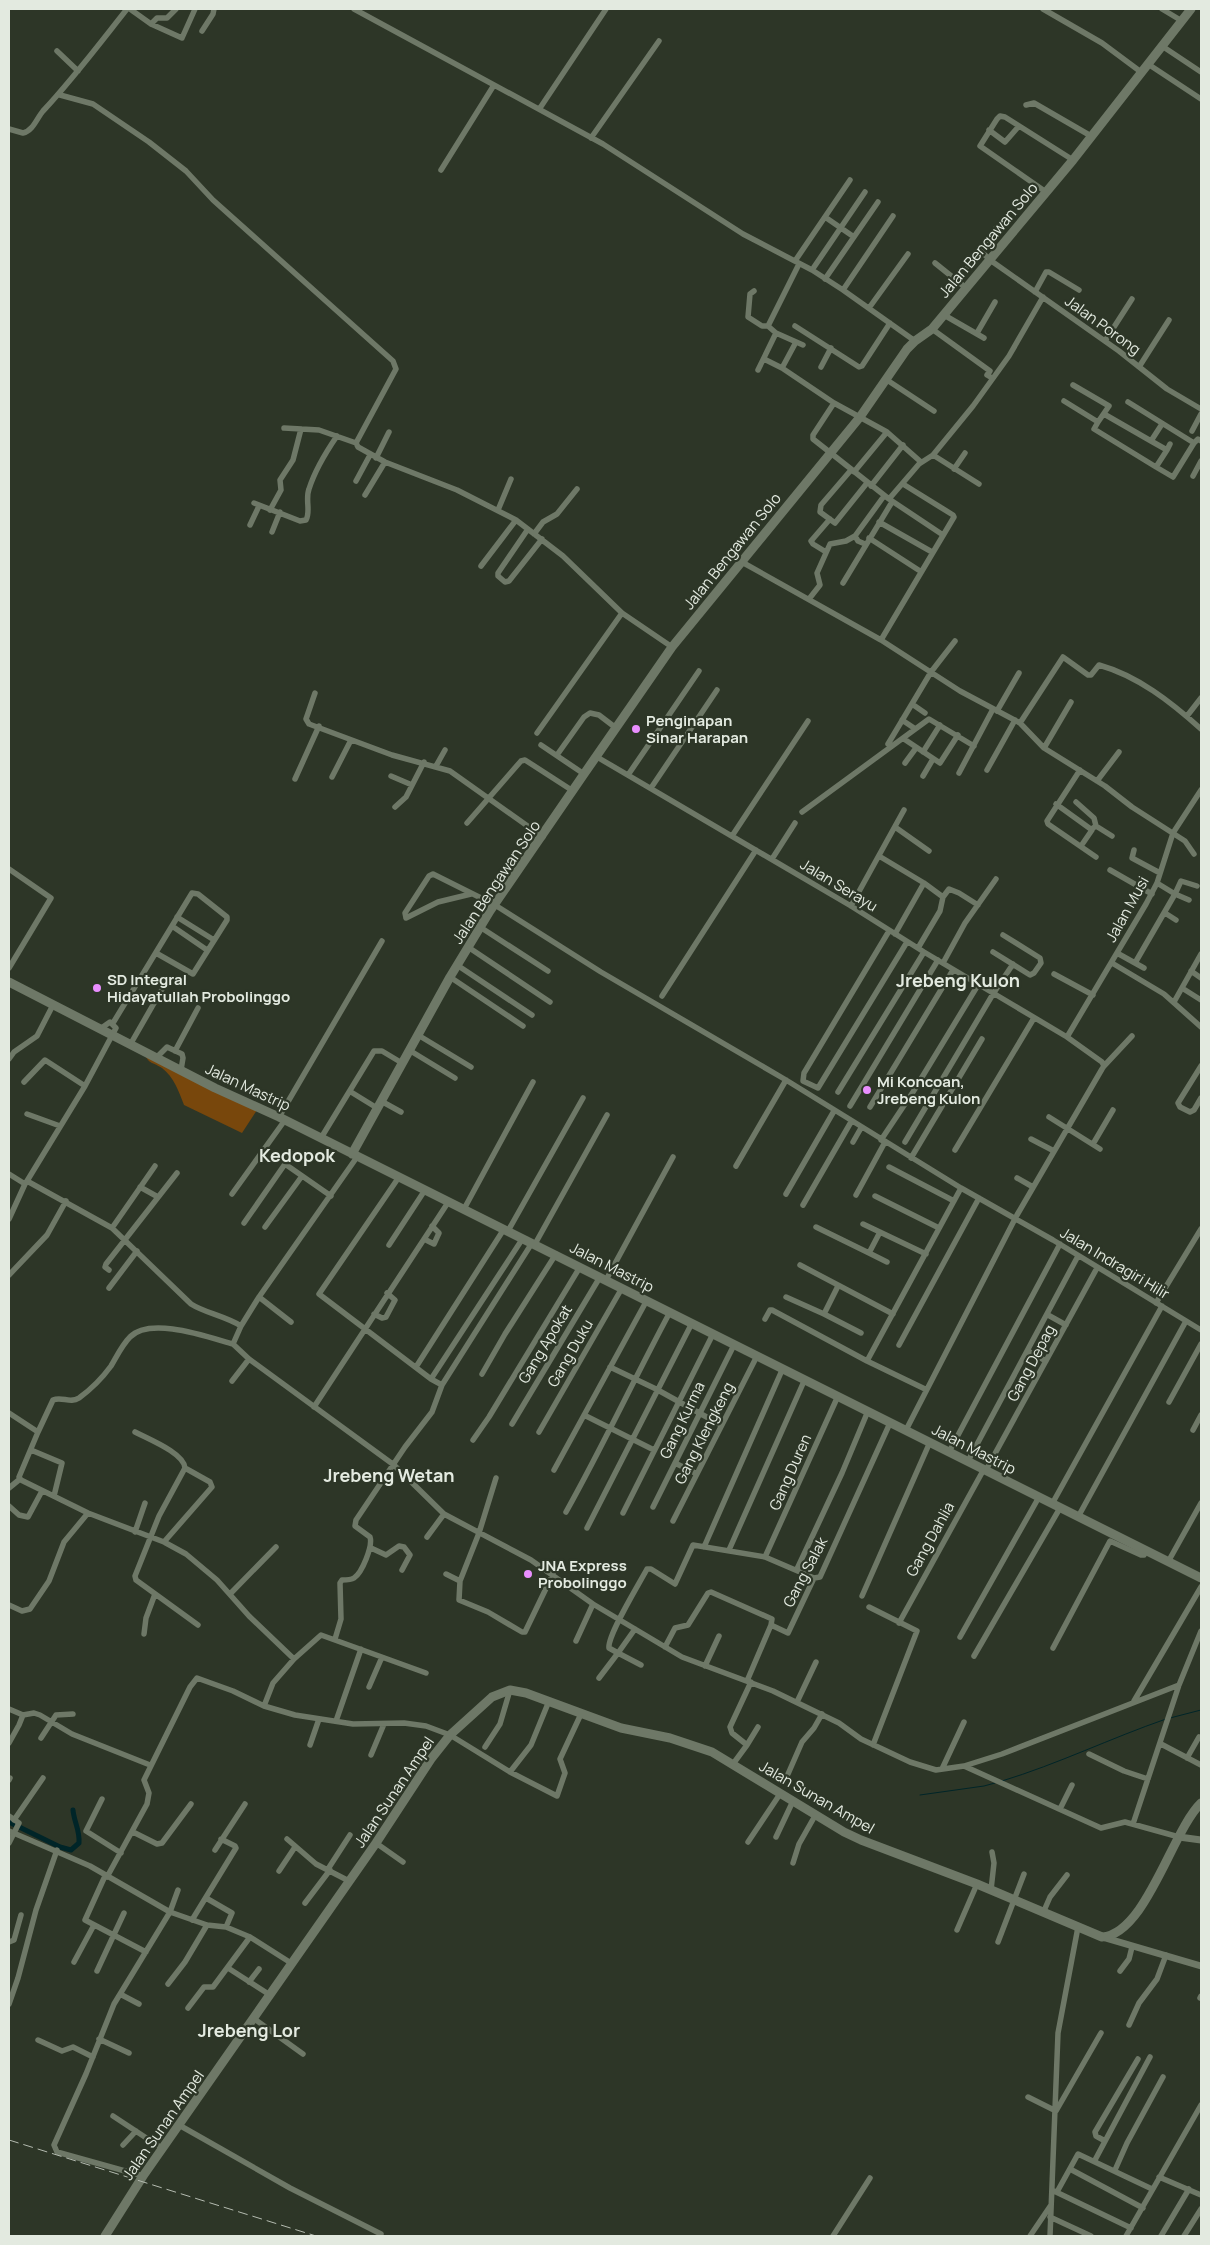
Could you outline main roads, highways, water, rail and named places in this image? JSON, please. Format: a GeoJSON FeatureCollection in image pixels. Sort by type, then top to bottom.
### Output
{"type":"FeatureCollection","features":[{"type":"Feature","properties":{"kind":"main road","name":"Jalan Bengawan Solo"},"geometry":{"type":"LineString","coordinates":[[355,1156],[379,1105],[409,1050],[480,927],[672,647],[740,561],[860,417],[915,341],[932,329],[990,260],[1073,160],[1191,9]]}},
{"type":"Feature","properties":{"kind":"main road","name":"Jalan Mastrip"},"geometry":{"type":"LineString","coordinates":[[9,982],[130,1045],[282,1118],[985,1469],[1078,1517],[1113,1538],[1200,1575]]}},
{"type":"Feature","properties":{"kind":"main road","name":"Jalan Sunan Ampel"},"geometry":{"type":"LineString","coordinates":[[106,2236],[143,2176],[376,1843],[425,1767],[450,1735],[492,1697],[510,1690],[526,1693],[621,1728],[697,1746],[712,1752],[740,1755],[780,1794],[861,1840],[978,1884],[1102,1937],[1113,1935],[1120,1930],[1149,1894],[1193,1811],[1201,1803]]}},
{"type":"Feature","properties":{"kind":"waterway"},"geometry":{"type":"LineString","coordinates":[[1170,1718],[1201,1710]]}},
{"type":"Feature","properties":{"kind":"waterway"},"geometry":{"type":"LineString","coordinates":[[1002,1781],[1044,1767],[1166,1719]]}},
{"type":"Feature","properties":{"kind":"waterway"},"geometry":{"type":"LineString","coordinates":[[920,1795],[995,1783]]}},
{"type":"Feature","properties":{"kind":"waterway"},"geometry":{"type":"LineString","coordinates":[[9,1822],[60,1847],[71,1850],[79,1843],[79,1834],[73,1810]]}},
{"type":"Feature","properties":{"kind":"railway"},"geometry":{"type":"LineString","coordinates":[[9,2140],[316,2236]]}},
{"type":"Feature","properties":{"kind":"place","name":"Penginapan Sinar Harapan"},"geometry":{"type":"Point","coordinates":[636,729]}},
{"type":"Feature","properties":{"kind":"place","name":"SD Integral Hidayatullah Probolinggo"},"geometry":{"type":"Point","coordinates":[97,988]}},
{"type":"Feature","properties":{"kind":"place","name":"Mi Koncoan, Jrebeng Kulon"},"geometry":{"type":"Point","coordinates":[867,1090]}},
{"type":"Feature","properties":{"kind":"place","name":"JNA Express Probolinggo"},"geometry":{"type":"Point","coordinates":[528,1574]}},
{"type":"Feature","properties":{"kind":"district","name":"Jrebeng Kulon"},"geometry":{"type":"Point","coordinates":[958,980]}},
{"type":"Feature","properties":{"kind":"district","name":"Kedopok"},"geometry":{"type":"Point","coordinates":[297,1155]}},
{"type":"Feature","properties":{"kind":"district","name":"Jrebeng Wetan"},"geometry":{"type":"Point","coordinates":[389,1475]}},
{"type":"Feature","properties":{"kind":"district","name":"Jrebeng Lor"},"geometry":{"type":"Point","coordinates":[249,2030]}}]}
